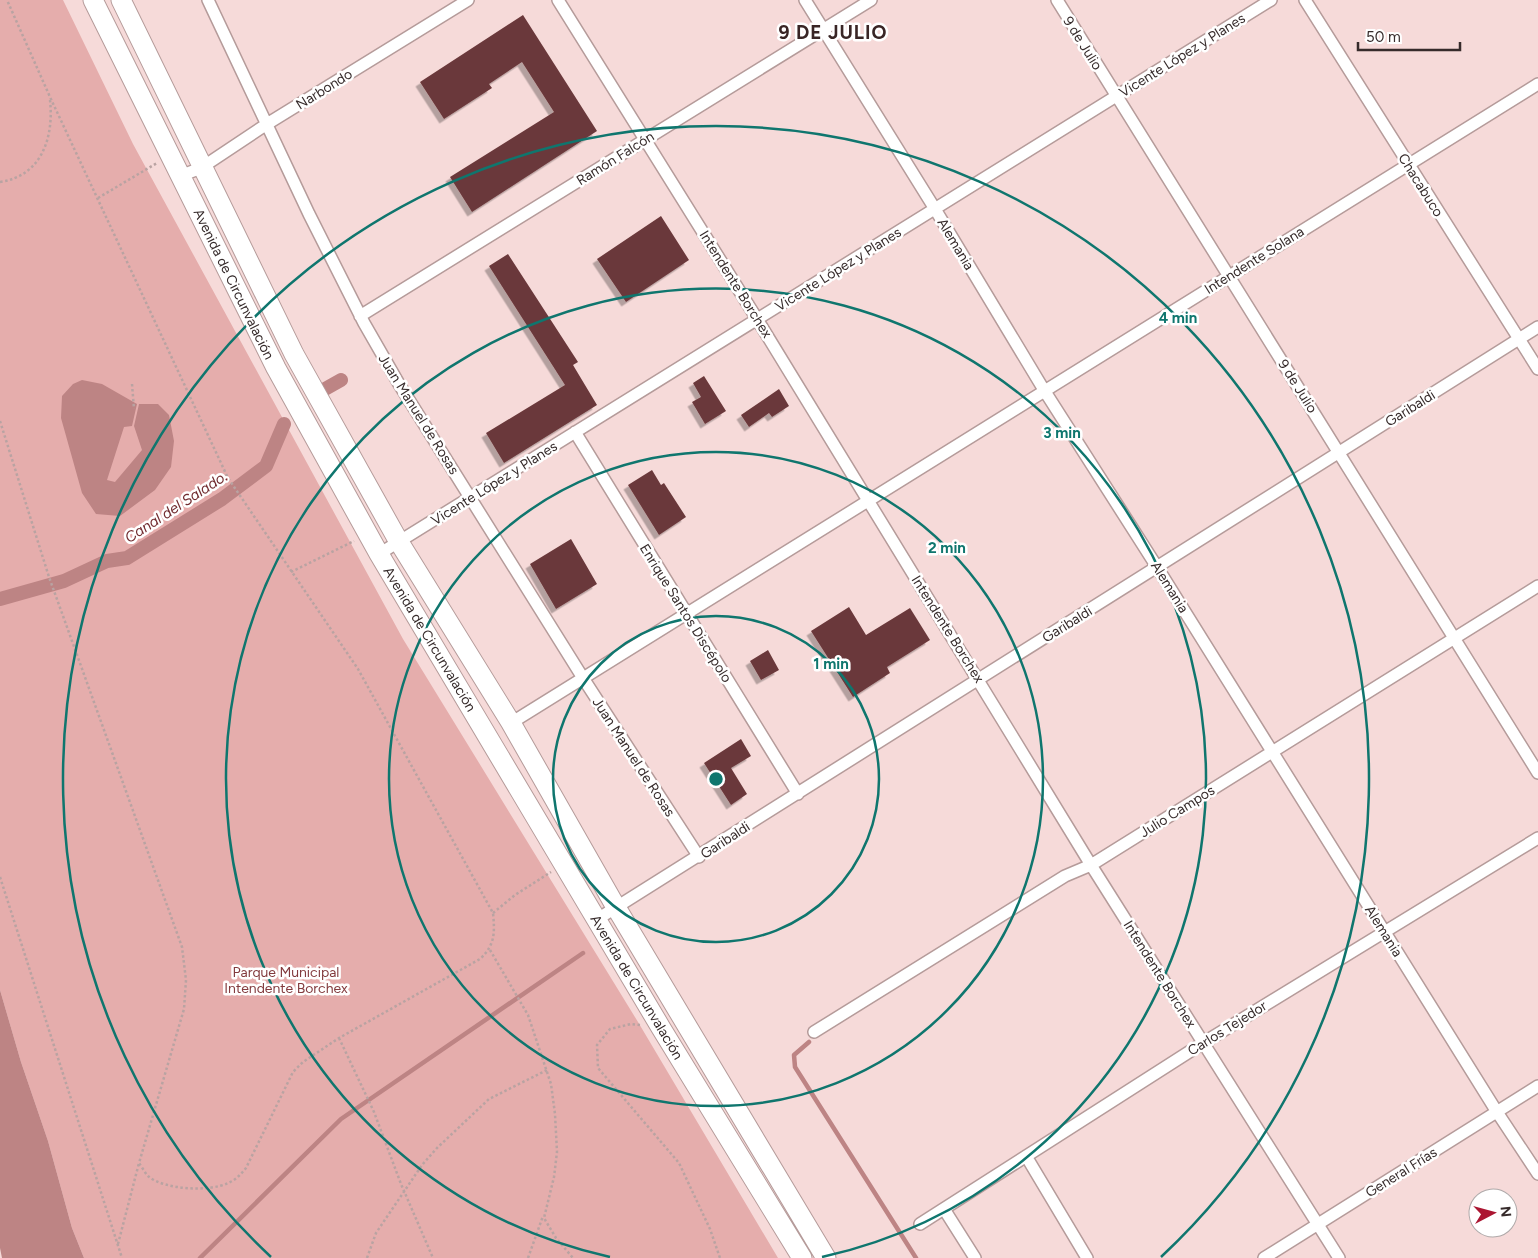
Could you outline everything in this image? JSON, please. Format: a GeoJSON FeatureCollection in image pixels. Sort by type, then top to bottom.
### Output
{"type":"FeatureCollection","features":[{"type":"Feature","properties":{"kind":"highway","name":"Avenida de Circunvalación"},"geometry":{"type":"LineString","coordinates":[[93,0],[276,368],[379,554],[596,920],[802,1258]]}},
{"type":"Feature","properties":{"kind":"highway","name":"Avenida de Circunvalación"},"geometry":{"type":"LineString","coordinates":[[122,0],[294,354],[399,542],[511,723],[617,909],[826,1258]]}},
{"type":"Feature","properties":{"kind":"street","name":"Juan Manuel de Rosas"},"geometry":{"type":"LineString","coordinates":[[208,0],[360,316],[398,384],[582,678],[698,857]]}},
{"type":"Feature","properties":{"kind":"street","name":"Narbondo"},"geometry":{"type":"LineString","coordinates":[[180,176],[202,168],[267,124],[468,0]]}},
{"type":"Feature","properties":{"kind":"street","name":"Intendente Borchex"},"geometry":{"type":"LineString","coordinates":[[558,0],[757,318],[1091,865],[1339,1258]]}},
{"type":"Feature","properties":{"kind":"street","name":"Alemania"},"geometry":{"type":"LineString","coordinates":[[805,0],[1044,390],[1158,567],[1497,1112],[1538,1174]]}},
{"type":"Feature","properties":{"kind":"street","name":"Ramón Falcón"},"geometry":{"type":"LineString","coordinates":[[360,316],[871,0]]}},
{"type":"Feature","properties":{"kind":"street","name":"9 de Julio"},"geometry":{"type":"LineString","coordinates":[[1057,0],[1538,773]]}},
{"type":"Feature","properties":{"kind":"street","name":"Vicente López y Planes"},"geometry":{"type":"LineString","coordinates":[[379,554],[1271,0]]}},
{"type":"Feature","properties":{"kind":"street","name":"Chacabuco"},"geometry":{"type":"LineString","coordinates":[[1305,0],[1538,369]]}},
{"type":"Feature","properties":{"kind":"street","name":"Intendente Solana"},"geometry":{"type":"LineString","coordinates":[[511,723],[1538,84]]}},
{"type":"Feature","properties":{"kind":"street","name":"Garibaldi"},"geometry":{"type":"LineString","coordinates":[[596,920],[617,909],[1538,327]]}},
{"type":"Feature","properties":{"kind":"street","name":"Enrique Santos Discépolo"},"geometry":{"type":"LineString","coordinates":[[575,432],[798,794]]}},
{"type":"Feature","properties":{"kind":"street","name":"Julio Campos"},"geometry":{"type":"LineString","coordinates":[[814,1032],[1066,876],[1091,865],[1538,586]]}},
{"type":"Feature","properties":{"kind":"street","name":"Carlos Tejedor"},"geometry":{"type":"LineString","coordinates":[[920,1224],[1202,1043],[1538,838]]}},
{"type":"Feature","properties":{"kind":"street","name":"General Frías"},"geometry":{"type":"LineString","coordinates":[[1264,1258],[1538,1086]]}},
{"type":"Feature","properties":{"kind":"street"},"geometry":{"type":"LineString","coordinates":[[1026,1156],[1088,1258]]}},
{"type":"Feature","properties":{"kind":"street"},"geometry":{"type":"LineString","coordinates":[[944,1209],[975,1258]]}},
{"type":"Feature","properties":{"kind":"path"},"geometry":{"type":"LineString","coordinates":[[7,0],[50,98],[228,478],[358,669],[493,913],[496,934],[490,950],[469,967],[339,1038],[303,1062],[293,1072],[246,1168],[228,1184],[206,1189],[175,1186],[149,1177],[139,1163]]}},
{"type":"Feature","properties":{"kind":"path"},"geometry":{"type":"LineString","coordinates":[[0,182],[20,176],[33,167],[42,155],[50,137],[52,118],[50,98]]}},
{"type":"Feature","properties":{"kind":"path"},"geometry":{"type":"LineString","coordinates":[[98,198],[150,167]]}},
{"type":"Feature","properties":{"kind":"path"},"geometry":{"type":"LineString","coordinates":[[132,384],[134,409]]}},
{"type":"Feature","properties":{"kind":"path"},"geometry":{"type":"LineString","coordinates":[[0,421],[49,577],[182,946],[186,980],[184,1009],[139,1163],[118,1245]]}},
{"type":"Feature","properties":{"kind":"path"},"geometry":{"type":"LineString","coordinates":[[291,572],[357,540]]}},
{"type":"Feature","properties":{"kind":"path"},"geometry":{"type":"LineString","coordinates":[[493,913],[515,895],[551,872]]}},
{"type":"Feature","properties":{"kind":"path"},"geometry":{"type":"LineString","coordinates":[[0,877],[122,1258]]}},
{"type":"Feature","properties":{"kind":"path"},"geometry":{"type":"LineString","coordinates":[[490,950],[534,1031],[547,1070],[557,1138],[554,1177],[545,1212],[528,1258]]}},
{"type":"Feature","properties":{"kind":"path"},"geometry":{"type":"LineString","coordinates":[[661,1028],[631,1024],[610,1028],[596,1045],[598,1068],[679,1163],[710,1229],[720,1258]]}},
{"type":"Feature","properties":{"kind":"path"},"geometry":{"type":"LineString","coordinates":[[339,1038],[374,1112],[404,1193],[433,1258]]}},
{"type":"Feature","properties":{"kind":"path"},"geometry":{"type":"LineString","coordinates":[[367,1258],[376,1233],[422,1165],[437,1148],[489,1099],[506,1090],[522,1085],[547,1070]]}},
{"type":"Feature","properties":{"kind":"path"},"geometry":{"type":"LineString","coordinates":[[545,1212],[546,1222],[573,1258]]}},
{"type":"Feature","properties":{"kind":"green space","name":"Parque Municipal Intendente Borchex"},"geometry":{"type":"Polygon","coordinates":[[[0,0],[63,0],[133,144],[403,639],[638,1022],[778,1258],[84,1258],[72,1228],[48,1141],[21,1062],[0,990],[0,0]]]}},
{"type":"Feature","properties":{"kind":"shaded area"},"geometry":{"type":"Polygon","coordinates":[[[82,380],[102,384],[137,404],[132,426],[124,427],[107,480],[115,482],[142,450],[134,426],[139,404],[158,404],[169,415],[174,441],[171,467],[155,490],[120,516],[96,514],[82,493],[61,418],[62,396],[73,384],[82,380]]]}},
{"type":"Feature","properties":{"kind":"shaded area"},"geometry":{"type":"Polygon","coordinates":[[[0,990],[21,1062],[48,1141],[72,1228],[84,1258],[2,1258],[0,1248],[0,990]]]}},
{"type":"Feature","properties":{"kind":"building"},"geometry":{"type":"Polygon","coordinates":[[[523,15],[597,131],[472,212],[450,177],[554,112],[522,62],[489,84],[492,88],[444,119],[420,82],[523,15]]]}},
{"type":"Feature","properties":{"kind":"building"},"geometry":{"type":"Polygon","coordinates":[[[661,216],[689,260],[626,302],[597,259],[661,216]]]}},
{"type":"Feature","properties":{"kind":"building"},"geometry":{"type":"Polygon","coordinates":[[[508,254],[578,362],[573,365],[597,405],[504,463],[486,433],[565,385],[489,266],[508,254]]]}},
{"type":"Feature","properties":{"kind":"building"},"geometry":{"type":"Polygon","coordinates":[[[704,376],[726,411],[705,424],[692,402],[701,397],[693,383],[704,376]]]}},
{"type":"Feature","properties":{"kind":"building"},"geometry":{"type":"Polygon","coordinates":[[[779,389],[789,406],[772,417],[769,413],[749,427],[741,415],[779,389]]]}},
{"type":"Feature","properties":{"kind":"building"},"geometry":{"type":"Polygon","coordinates":[[[652,470],[661,485],[664,483],[686,517],[659,535],[628,485],[652,470]]]}},
{"type":"Feature","properties":{"kind":"building"},"geometry":{"type":"Polygon","coordinates":[[[571,539],[597,584],[556,609],[530,564],[571,539]]]}},
{"type":"Feature","properties":{"kind":"building"},"geometry":{"type":"Polygon","coordinates":[[[849,607],[866,635],[910,608],[930,640],[887,667],[890,673],[853,697],[811,631],[849,607]]]}},
{"type":"Feature","properties":{"kind":"building"},"geometry":{"type":"Polygon","coordinates":[[[768,650],[779,670],[761,680],[750,661],[768,650]]]}},
{"type":"Feature","properties":{"kind":"building"},"geometry":{"type":"Polygon","coordinates":[[[741,739],[751,756],[731,768],[747,794],[731,805],[704,763],[741,739]]]}},
{"type":"Feature","properties":{"kind":"waterway","name":"Canal del Salado."},"geometry":{"type":"LineString","coordinates":[[325,389],[341,380]]}},
{"type":"Feature","properties":{"kind":"waterway","name":"Canal del Salado."},"geometry":{"type":"LineString","coordinates":[[0,599],[64,581],[107,561],[127,558],[222,499],[266,466],[284,424]]}},
{"type":"Feature","properties":{"kind":"waterway"},"geometry":{"type":"LineString","coordinates":[[200,1258],[341,1119],[583,953]]}},
{"type":"Feature","properties":{"kind":"waterway"},"geometry":{"type":"LineString","coordinates":[[809,1042],[794,1055],[795,1067],[916,1258]]}},
{"type":"Feature","properties":{"kind":"district","name":"9 DE JULIO"},"geometry":{"type":"Point","coordinates":[833,32]}}]}
